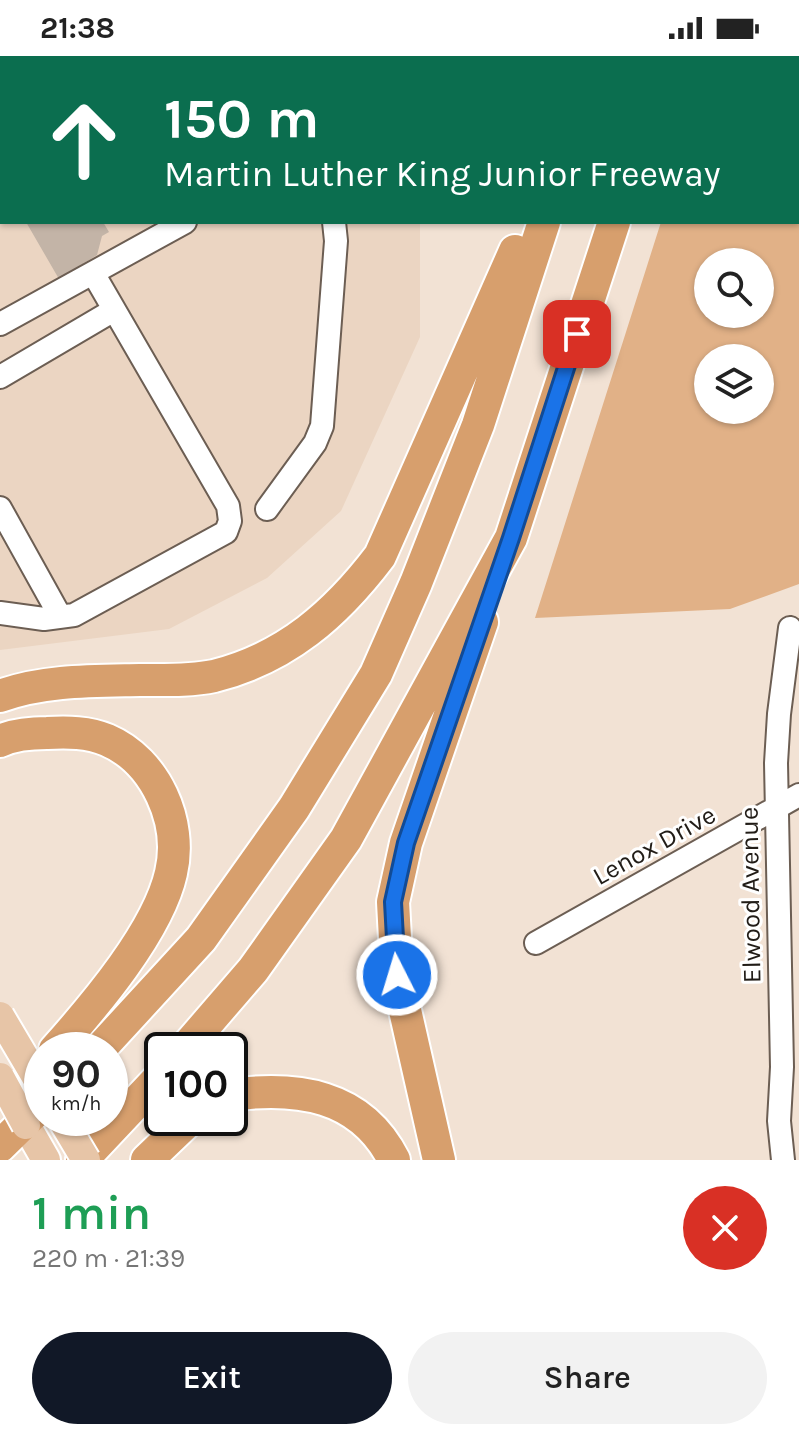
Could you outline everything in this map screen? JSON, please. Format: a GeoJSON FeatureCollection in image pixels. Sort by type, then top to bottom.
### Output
{"type":"FeatureCollection","features":[{"type":"Feature","properties":{"kind":"highway"},"geometry":{"type":"LineString","coordinates":[[0,696],[22,688],[91,681],[212,676],[258,661],[310,631],[352,592],[380,556],[526,224]]}},
{"type":"Feature","properties":{"kind":"highway"},"geometry":{"type":"LineString","coordinates":[[116,1032],[201,939],[294,808],[376,674],[416,583],[478,425],[543,224]]}},
{"type":"Feature","properties":{"kind":"highway"},"geometry":{"type":"LineString","coordinates":[[439,1160],[397,975],[393,902],[406,843],[511,538],[613,224]]}},
{"type":"Feature","properties":{"kind":"highway"},"geometry":{"type":"LineString","coordinates":[[200,1032],[253,970],[346,839],[511,538]]}},
{"type":"Feature","properties":{"kind":"highway"},"geometry":{"type":"LineString","coordinates":[[0,741],[10,736],[75,731],[108,741],[137,760],[158,786],[168,808],[174,841],[172,872],[161,901],[113,981],[70,1032]]}},
{"type":"Feature","properties":{"kind":"highway"},"geometry":{"type":"LineString","coordinates":[[0,1105],[24,1082]]}},
{"type":"Feature","properties":{"kind":"highway"},"geometry":{"type":"LineString","coordinates":[[248,1093],[304,1093],[340,1104],[370,1126],[394,1160]]}},
{"type":"Feature","properties":{"kind":"highway"},"geometry":{"type":"LineString","coordinates":[[84,1160],[144,1095]]}},
{"type":"Feature","properties":{"kind":"highway"},"geometry":{"type":"LineString","coordinates":[[0,1146],[24,1123]]}},
{"type":"Feature","properties":{"kind":"highway"},"geometry":{"type":"LineString","coordinates":[[147,1160],[172,1136]]}},
{"type":"Feature","properties":{"kind":"main road"},"geometry":{"type":"LineString","coordinates":[[0,1016],[24,1057]]}},
{"type":"Feature","properties":{"kind":"main road"},"geometry":{"type":"LineString","coordinates":[[0,1077],[46,1160]]}},
{"type":"Feature","properties":{"kind":"main road"},"geometry":{"type":"LineString","coordinates":[[71,1136],[84,1160]]}},
{"type":"Feature","properties":{"kind":"street"},"geometry":{"type":"LineString","coordinates":[[0,324],[181,224]]}},
{"type":"Feature","properties":{"kind":"street"},"geometry":{"type":"LineString","coordinates":[[267,509],[315,443],[322,426],[336,241],[334,224]]}},
{"type":"Feature","properties":{"kind":"street"},"geometry":{"type":"LineString","coordinates":[[0,613],[44,619],[74,615],[226,532],[230,521],[228,506],[93,273]]}},
{"type":"Feature","properties":{"kind":"street"},"geometry":{"type":"LineString","coordinates":[[0,377],[114,310]]}},
{"type":"Feature","properties":{"kind":"street"},"geometry":{"type":"LineString","coordinates":[[0,508],[60,616]]}},
{"type":"Feature","properties":{"kind":"street","name":"Elwood Avenue"},"geometry":{"type":"LineString","coordinates":[[783,1160],[779,1121],[782,1067],[776,808],[779,714],[790,628]]}},
{"type":"Feature","properties":{"kind":"street","name":"Lenox Drive"},"geometry":{"type":"LineString","coordinates":[[536,943],[799,795]]}},
{"type":"Feature","properties":{"kind":"shaded area"},"geometry":{"type":"Polygon","coordinates":[[[0,224],[420,224],[420,337],[341,511],[267,578],[169,629],[0,650],[0,224]]]}},
{"type":"Feature","properties":{"kind":"shaded area"},"geometry":{"type":"Polygon","coordinates":[[[660,224],[799,224],[799,584],[730,609],[535,618],[660,224]]]}},
{"type":"Feature","properties":{"kind":"building"},"geometry":{"type":"Polygon","coordinates":[[[27,224],[104,224],[109,232],[102,236],[97,255],[59,279],[27,224]]]}},
{"type":"Feature","properties":{"kind":"route"},"geometry":{"type":"LineString","coordinates":[[397,975],[393,902],[406,843],[511,538],[577,334]]}}]}
